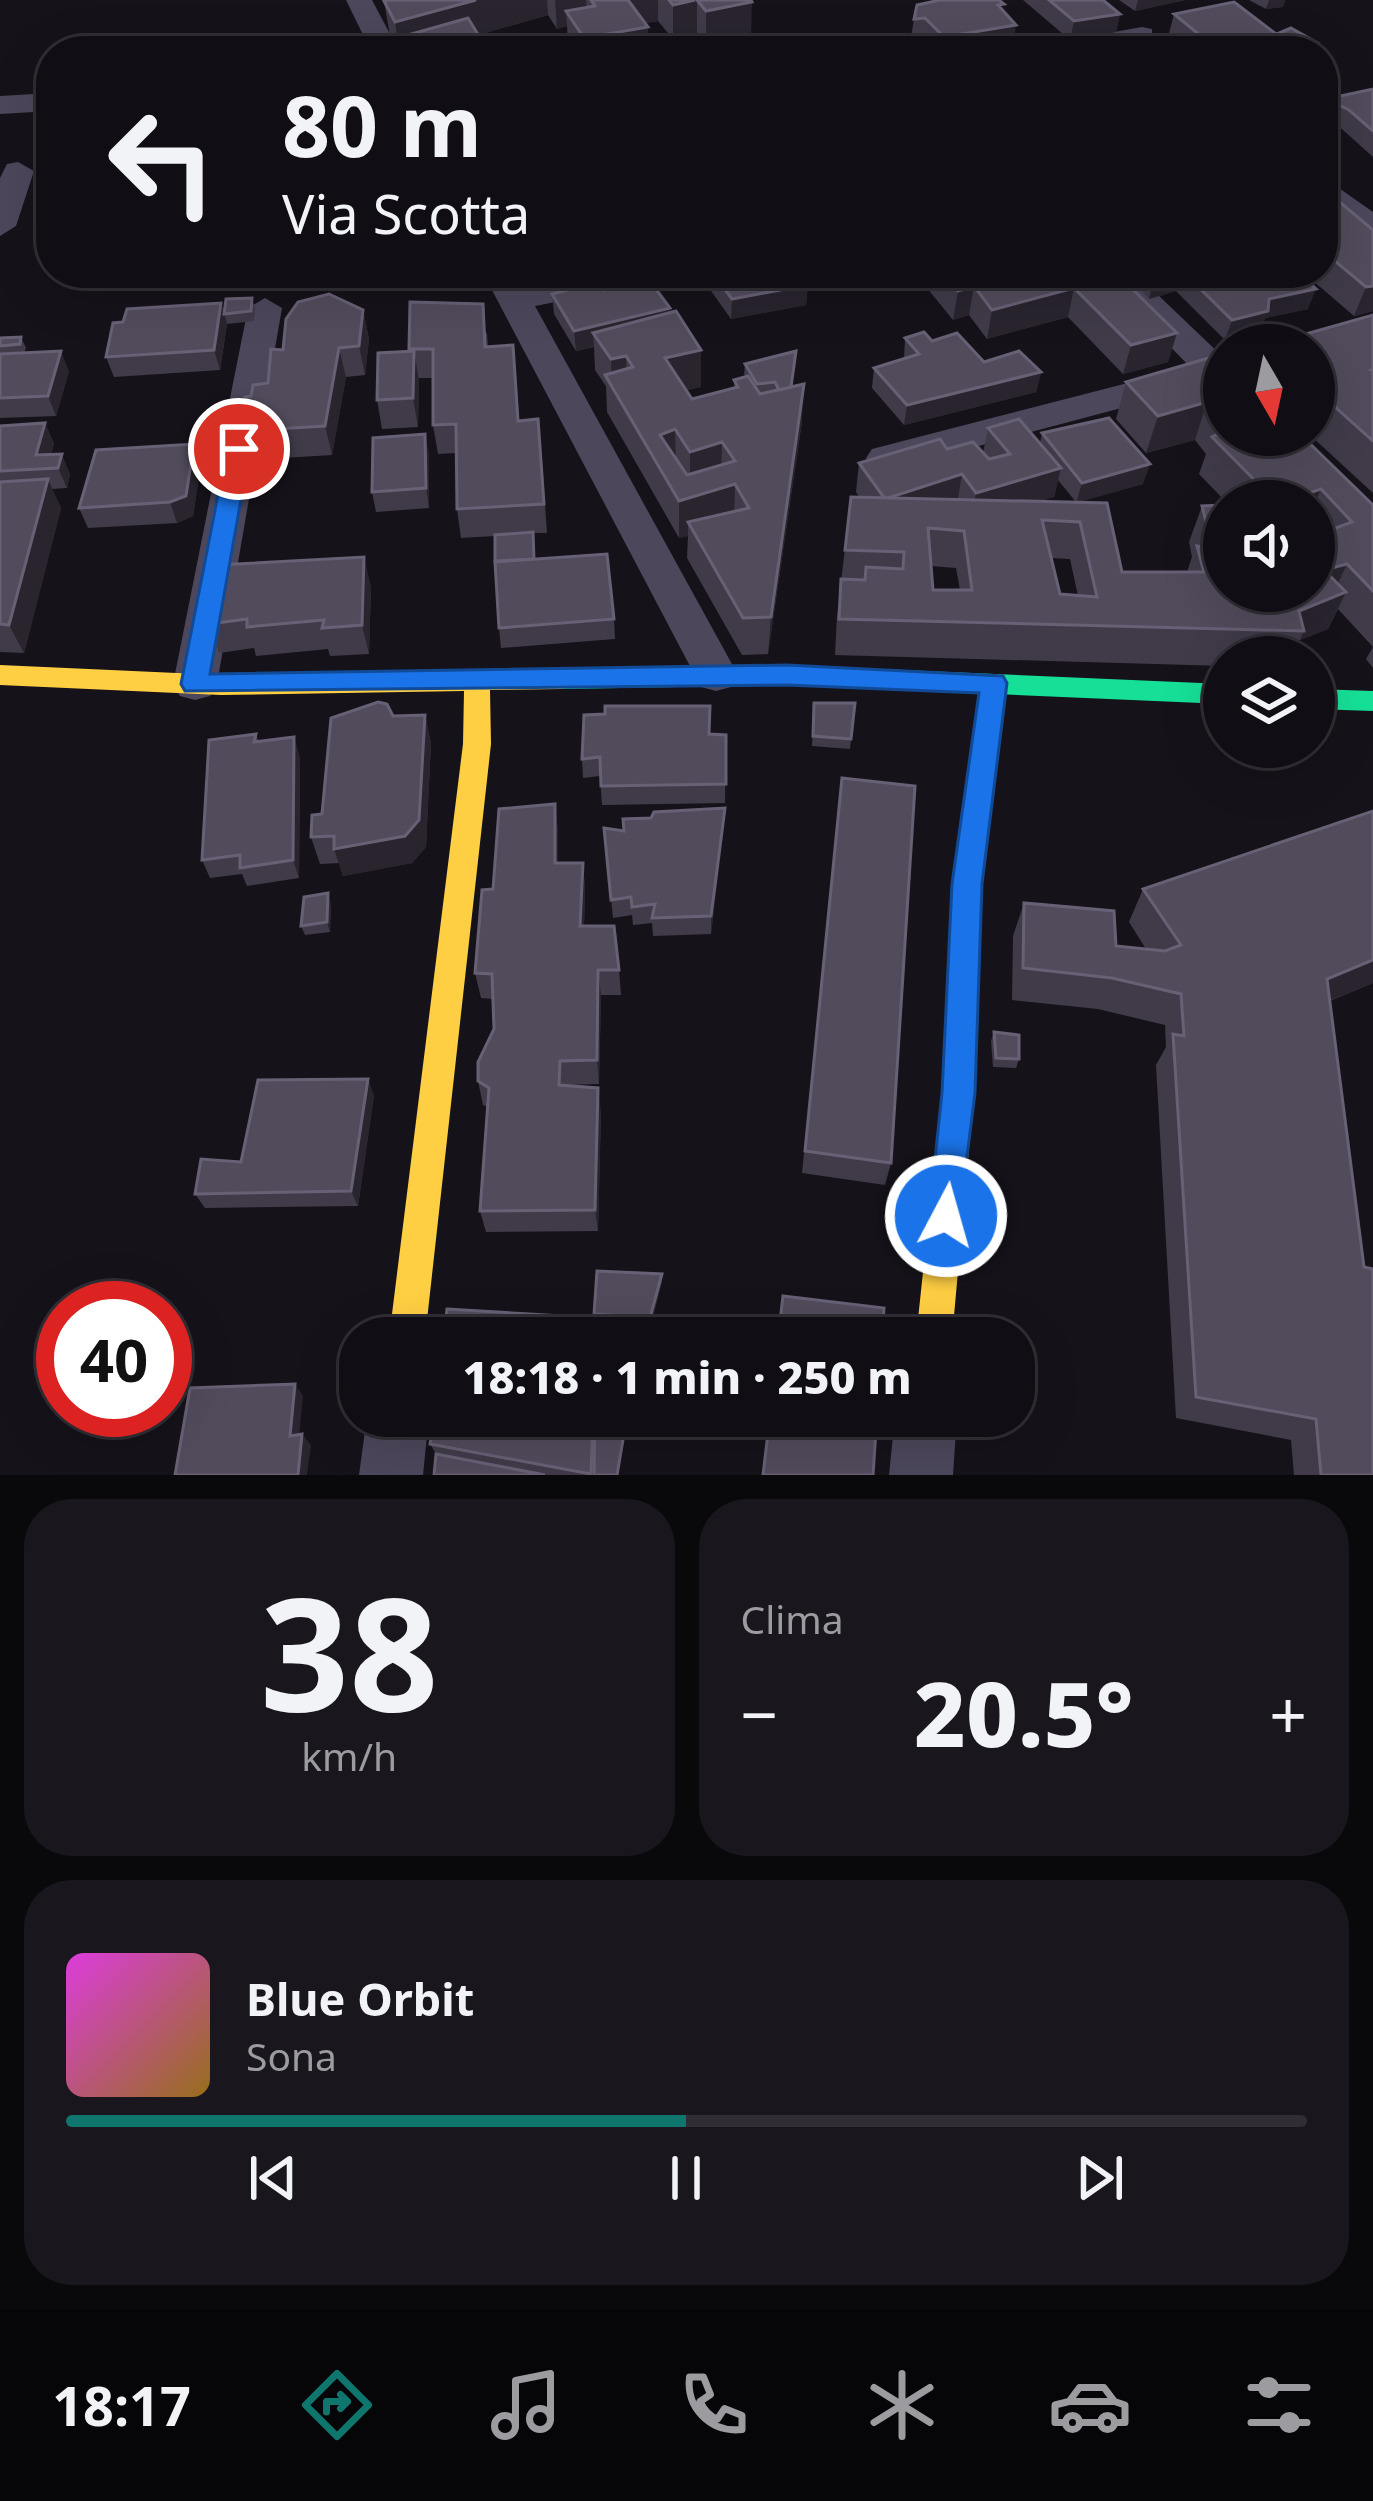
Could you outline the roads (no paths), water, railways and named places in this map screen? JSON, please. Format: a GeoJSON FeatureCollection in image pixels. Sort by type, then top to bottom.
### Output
{"type":"FeatureCollection","features":[{"type":"Feature","properties":{"kind":"street"},"geometry":{"type":"LineString","coordinates":[[359,0],[377,36]]}},
{"type":"Feature","properties":{"kind":"street"},"geometry":{"type":"LineString","coordinates":[[1117,14],[1144,36]]}},
{"type":"Feature","properties":{"kind":"street"},"geometry":{"type":"LineString","coordinates":[[0,105],[36,103]]}},
{"type":"Feature","properties":{"kind":"street"},"geometry":{"type":"LineString","coordinates":[[0,226],[18,171]]}},
{"type":"Feature","properties":{"kind":"street"},"geometry":{"type":"LineString","coordinates":[[1338,199],[1373,228]]}},
{"type":"Feature","properties":{"kind":"street"},"geometry":{"type":"LineString","coordinates":[[509,288],[716,676]]}},
{"type":"Feature","properties":{"kind":"street"},"geometry":{"type":"LineString","coordinates":[[1131,288],[1203,356]]}},
{"type":"Feature","properties":{"kind":"street"},"geometry":{"type":"LineString","coordinates":[[195,684],[266,308]]}},
{"type":"Feature","properties":{"kind":"street"},"geometry":{"type":"LineString","coordinates":[[860,464],[1203,378]]}},
{"type":"Feature","properties":{"kind":"street"},"geometry":{"type":"LineString","coordinates":[[0,675],[195,684],[716,676],[1203,693]]}},
{"type":"Feature","properties":{"kind":"street"},"geometry":{"type":"LineString","coordinates":[[409,1317],[477,744],[477,681]]}},
{"type":"Feature","properties":{"kind":"street"},"geometry":{"type":"LineString","coordinates":[[936,1317],[958,1093],[967,884],[994,683]]}},
{"type":"Feature","properties":{"kind":"street"},"geometry":{"type":"LineString","coordinates":[[1335,700],[1373,701]]}},
{"type":"Feature","properties":{"kind":"street"},"geometry":{"type":"LineString","coordinates":[[391,1475],[396,1437]]}},
{"type":"Feature","properties":{"kind":"street"},"geometry":{"type":"LineString","coordinates":[[921,1475],[924,1437]]}}]}
